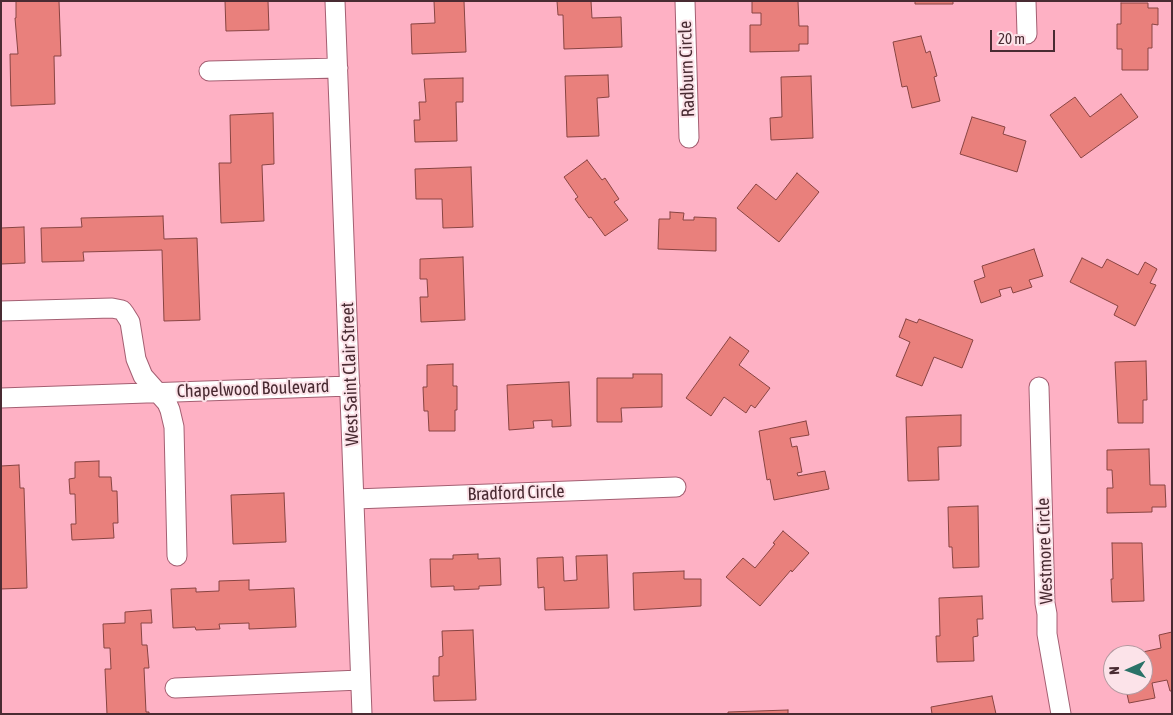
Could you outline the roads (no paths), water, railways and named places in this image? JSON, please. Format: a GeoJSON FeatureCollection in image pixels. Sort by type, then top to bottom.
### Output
{"type":"FeatureCollection","features":[{"type":"Feature","properties":{"kind":"street","name":"West Saint Clair Street"},"geometry":{"type":"LineString","coordinates":[[335,1],[362,714]]}},
{"type":"Feature","properties":{"kind":"street","name":"Radburn Circle"},"geometry":{"type":"LineString","coordinates":[[685,1],[690,138]]}},
{"type":"Feature","properties":{"kind":"street"},"geometry":{"type":"LineString","coordinates":[[1026,1],[1026,34]]}},
{"type":"Feature","properties":{"kind":"street"},"geometry":{"type":"LineString","coordinates":[[209,72],[338,68]]}},
{"type":"Feature","properties":{"kind":"street"},"geometry":{"type":"LineString","coordinates":[[1,311],[112,308],[122,310],[130,322],[136,359],[143,376],[157,392]]}},
{"type":"Feature","properties":{"kind":"street","name":"Chapelwood Boulevard"},"geometry":{"type":"LineString","coordinates":[[1,398],[350,386]]}},
{"type":"Feature","properties":{"kind":"street","name":"Westmore Circle"},"geometry":{"type":"LineString","coordinates":[[1039,387],[1045,603],[1061,714]]}},
{"type":"Feature","properties":{"kind":"street","name":"Chapelwood Boulevard"},"geometry":{"type":"LineString","coordinates":[[157,392],[167,403],[174,427],[177,556]]}},
{"type":"Feature","properties":{"kind":"street","name":"Bradford Circle"},"geometry":{"type":"LineString","coordinates":[[355,499],[676,487]]}},
{"type":"Feature","properties":{"kind":"street"},"geometry":{"type":"LineString","coordinates":[[175,688],[360,680]]}}]}
